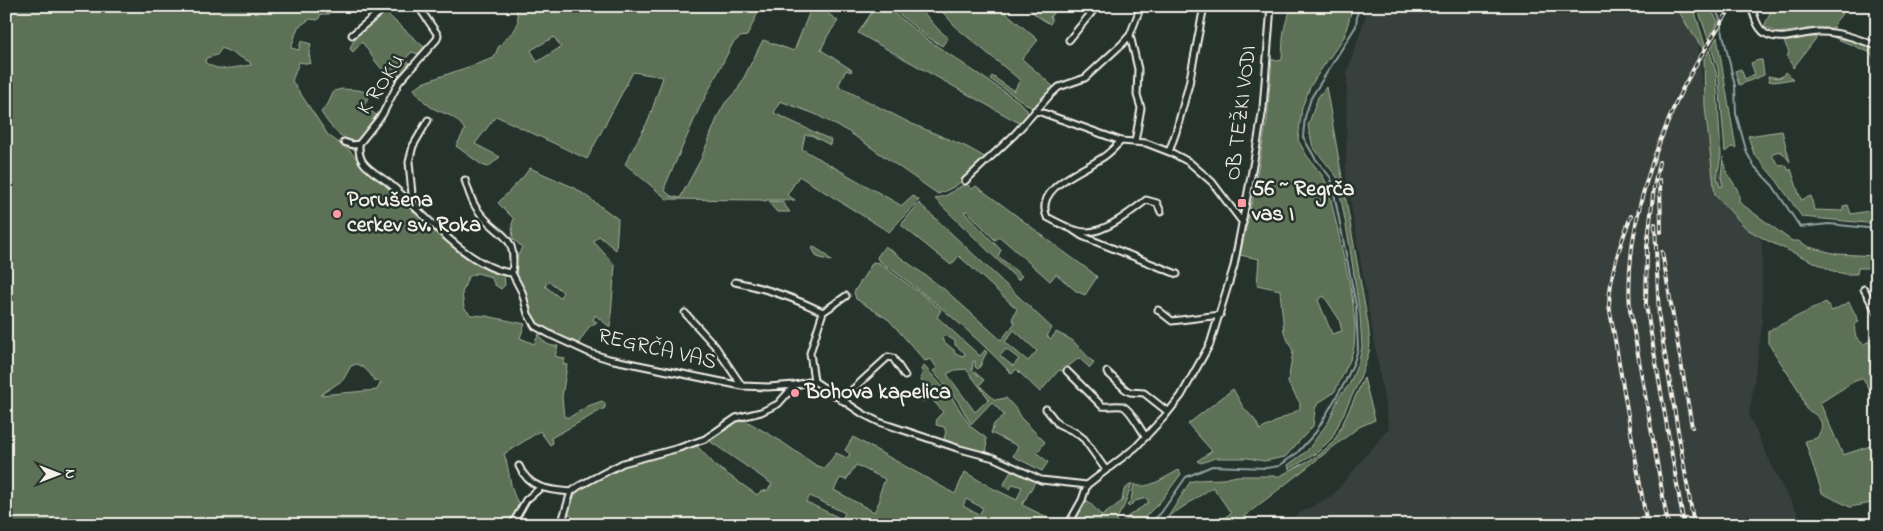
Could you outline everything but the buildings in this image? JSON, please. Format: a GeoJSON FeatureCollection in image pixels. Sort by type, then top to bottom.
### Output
{"type":"FeatureCollection","features":[{"type":"Feature","properties":{"kind":"street"},"geometry":{"type":"LineString","coordinates":[[352,35],[387,6]]}},
{"type":"Feature","properties":{"kind":"street","name":"K ROKU"},"geometry":{"type":"LineString","coordinates":[[344,142],[353,145],[359,144],[382,116],[399,82],[437,39],[438,36],[433,26],[418,6]]}},
{"type":"Feature","properties":{"kind":"street"},"geometry":{"type":"LineString","coordinates":[[1069,40],[1097,6]]}},
{"type":"Feature","properties":{"kind":"street"},"geometry":{"type":"LineString","coordinates":[[965,181],[1014,135],[1034,110],[1059,87],[1085,78],[1094,71],[1130,35],[1141,6]]}},
{"type":"Feature","properties":{"kind":"street"},"geometry":{"type":"LineString","coordinates":[[1169,152],[1189,84],[1204,6]]}},
{"type":"Feature","properties":{"kind":"street","name":"OB TEŽKI VODI"},"geometry":{"type":"LineString","coordinates":[[1068,525],[1082,500],[1087,486],[1136,447],[1181,396],[1210,344],[1234,266],[1243,222],[1263,108],[1271,6]]}},
{"type":"Feature","properties":{"kind":"street"},"geometry":{"type":"LineString","coordinates":[[1751,6],[1759,28],[1776,38],[1822,32],[1846,34],[1877,46]]}},
{"type":"Feature","properties":{"kind":"street"},"geometry":{"type":"LineString","coordinates":[[1130,35],[1138,69],[1137,95],[1140,108],[1135,142]]}},
{"type":"Feature","properties":{"kind":"street"},"geometry":{"type":"LineString","coordinates":[[1034,110],[1121,141],[1146,143],[1189,162],[1212,182],[1243,222]]}},
{"type":"Feature","properties":{"kind":"street"},"geometry":{"type":"LineString","coordinates":[[413,205],[409,162],[413,146],[428,120]]}},
{"type":"Feature","properties":{"kind":"street"},"geometry":{"type":"LineString","coordinates":[[1121,141],[1102,158],[1061,183],[1046,196],[1044,210],[1047,217],[1071,228],[1087,232],[1098,230],[1115,221],[1146,200],[1157,204],[1161,212]]}},
{"type":"Feature","properties":{"kind":"street"},"geometry":{"type":"LineString","coordinates":[[359,144],[359,155],[364,163],[470,256],[488,267],[512,274],[514,258],[511,243],[476,209],[465,180]]}},
{"type":"Feature","properties":{"kind":"street"},"geometry":{"type":"LineString","coordinates":[[1071,228],[1082,236],[1177,274]]}},
{"type":"Feature","properties":{"kind":"street","name":"REGRČA VAS"},"geometry":{"type":"LineString","coordinates":[[512,274],[522,292],[528,314],[535,326],[590,353],[610,359],[742,386],[768,387],[795,385],[814,381]]}},
{"type":"Feature","properties":{"kind":"street"},"geometry":{"type":"LineString","coordinates":[[735,282],[791,297],[823,312]]}},
{"type":"Feature","properties":{"kind":"street"},"geometry":{"type":"LineString","coordinates":[[1864,289],[1877,313]]}},
{"type":"Feature","properties":{"kind":"street"},"geometry":{"type":"LineString","coordinates":[[846,296],[823,312],[810,353],[814,381],[862,414],[879,422],[960,449],[994,458],[1041,480],[1087,486]]}},
{"type":"Feature","properties":{"kind":"street"},"geometry":{"type":"LineString","coordinates":[[1158,310],[1172,321],[1220,314]]}},
{"type":"Feature","properties":{"kind":"street","name":"REGRČA VAS"},"geometry":{"type":"LineString","coordinates":[[685,313],[714,346],[742,386]]}},
{"type":"Feature","properties":{"kind":"street"},"geometry":{"type":"LineString","coordinates":[[841,400],[888,357],[893,358],[905,376]]}},
{"type":"Feature","properties":{"kind":"street"},"geometry":{"type":"LineString","coordinates":[[1067,371],[1102,406],[1123,406],[1131,413],[1138,427],[1146,436]]}},
{"type":"Feature","properties":{"kind":"street"},"geometry":{"type":"LineString","coordinates":[[1106,372],[1125,389],[1130,392],[1144,393],[1168,412]]}},
{"type":"Feature","properties":{"kind":"street"},"geometry":{"type":"LineString","coordinates":[[519,466],[526,478],[540,488],[571,492],[623,463],[705,439],[736,418],[761,412],[778,404],[795,385]]}},
{"type":"Feature","properties":{"kind":"street"},"geometry":{"type":"LineString","coordinates":[[1046,409],[1058,424],[1075,432],[1084,439],[1106,470]]}},
{"type":"Feature","properties":{"kind":"street"},"geometry":{"type":"LineString","coordinates":[[512,525],[526,500],[540,488]]}},
{"type":"Feature","properties":{"kind":"street"},"geometry":{"type":"LineString","coordinates":[[561,525],[571,492]]}},
{"type":"Feature","properties":{"kind":"shaded area"},"geometry":{"type":"Polygon","coordinates":[[[1369,6],[1692,6],[1695,14],[1710,153],[1762,242],[1762,326],[1749,416],[1780,483],[1805,525],[1278,525],[1332,496],[1389,428],[1346,175],[1347,73],[1369,6]]]}},
{"type":"Feature","properties":{"kind":"green space"},"geometry":{"type":"Polygon","coordinates":[[[6,6],[220,6],[228,9],[229,6],[278,6],[278,8],[288,9],[289,6],[330,6],[329,14],[321,14],[318,20],[310,19],[298,27],[291,48],[299,50],[301,41],[311,44],[309,54],[311,64],[299,62],[292,81],[328,135],[350,151],[364,167],[374,172],[447,239],[459,253],[504,275],[505,285],[501,289],[495,285],[491,277],[477,273],[468,277],[462,293],[464,308],[471,315],[525,324],[520,338],[534,344],[539,334],[546,343],[558,346],[555,356],[565,359],[563,364],[567,365],[562,397],[564,417],[570,417],[588,406],[602,401],[605,403],[605,408],[551,438],[553,443],[550,445],[540,431],[504,454],[515,497],[518,503],[521,503],[511,525],[6,525],[6,6]],[[222,48],[217,55],[206,58],[205,62],[221,68],[251,65],[250,62],[222,48]],[[357,364],[351,366],[343,380],[320,395],[377,390],[381,382],[374,380],[367,370],[357,364]]]}},
{"type":"Feature","properties":{"kind":"green space"},"geometry":{"type":"Polygon","coordinates":[[[514,6],[761,6],[747,36],[740,37],[733,43],[699,109],[665,186],[665,191],[671,196],[680,198],[701,159],[718,116],[725,103],[738,89],[763,40],[794,51],[812,6],[818,6],[838,21],[828,35],[821,50],[852,70],[851,72],[846,70],[838,86],[910,123],[967,147],[988,159],[958,184],[938,194],[849,132],[815,114],[780,101],[774,113],[831,140],[830,145],[811,135],[805,135],[802,149],[902,206],[913,196],[919,200],[889,232],[799,176],[787,195],[795,200],[667,199],[625,164],[649,119],[663,77],[633,72],[587,159],[496,116],[475,144],[500,157],[488,167],[482,165],[456,146],[465,130],[456,119],[432,108],[414,89],[422,83],[494,58],[500,45],[516,28],[517,13],[514,6]],[[554,37],[531,50],[537,62],[561,47],[554,37]]]}},
{"type":"Feature","properties":{"kind":"green space"},"geometry":{"type":"Polygon","coordinates":[[[876,6],[885,6],[928,40],[1018,101],[1027,110],[1028,115],[1021,124],[858,33],[876,6]]]}},
{"type":"Feature","properties":{"kind":"green space"},"geometry":{"type":"Polygon","coordinates":[[[889,6],[918,6],[948,38],[942,46],[926,36],[889,6]]]}},
{"type":"Feature","properties":{"kind":"green space"},"geometry":{"type":"Polygon","coordinates":[[[937,6],[998,6],[1038,40],[1022,59],[1056,89],[1036,107],[1032,108],[990,79],[992,76],[1014,91],[1020,80],[958,29],[937,6]]]}},
{"type":"Feature","properties":{"kind":"green space"},"geometry":{"type":"Polygon","coordinates":[[[1026,6],[1056,6],[1057,8],[1050,17],[1052,20],[1050,24],[1026,6]]]}},
{"type":"Feature","properties":{"kind":"green space"},"geometry":{"type":"Polygon","coordinates":[[[1294,6],[1353,6],[1344,37],[1310,87],[1302,107],[1298,140],[1328,186],[1352,295],[1355,325],[1354,347],[1335,391],[1318,403],[1315,409],[1313,426],[1285,457],[1264,461],[1248,458],[1215,458],[1201,463],[1197,461],[1212,451],[1188,424],[1233,389],[1243,407],[1255,420],[1260,430],[1300,409],[1300,403],[1288,383],[1293,351],[1284,332],[1280,290],[1257,285],[1259,259],[1240,255],[1267,120],[1272,59],[1276,61],[1282,60],[1284,32],[1290,12],[1294,6]],[[1324,296],[1318,300],[1332,334],[1342,331],[1339,319],[1324,296]]]}},
{"type":"Feature","properties":{"kind":"green space"},"geometry":{"type":"Polygon","coordinates":[[[1676,6],[1693,6],[1705,45],[1703,49],[1688,27],[1676,6]]]}},
{"type":"Feature","properties":{"kind":"green space"},"geometry":{"type":"Polygon","coordinates":[[[1773,6],[1849,6],[1835,22],[1834,28],[1817,28],[1778,33],[1764,27],[1773,6]]]}},
{"type":"Feature","properties":{"kind":"green space"},"geometry":{"type":"Polygon","coordinates":[[[1710,7],[1718,22],[1708,39],[1699,12],[1710,7]]]}},
{"type":"Feature","properties":{"kind":"green space"},"geometry":{"type":"Polygon","coordinates":[[[385,12],[425,48],[418,54],[412,52],[404,60],[409,62],[409,65],[398,79],[386,73],[377,64],[362,42],[353,52],[350,49],[364,28],[385,12]]]}},
{"type":"Feature","properties":{"kind":"green space"},"geometry":{"type":"Polygon","coordinates":[[[1717,37],[1736,148],[1731,147],[1725,152],[1718,68],[1711,48],[1717,37]]]}},
{"type":"Feature","properties":{"kind":"green space"},"geometry":{"type":"Polygon","coordinates":[[[1817,37],[1793,68],[1792,63],[1787,57],[1789,52],[1784,42],[1817,37]]]}},
{"type":"Feature","properties":{"kind":"green space"},"geometry":{"type":"Polygon","coordinates":[[[1833,37],[1857,42],[1873,50],[1876,54],[1876,65],[1873,66],[1874,59],[1871,53],[1833,37]]]}},
{"type":"Feature","properties":{"kind":"green space"},"geometry":{"type":"Polygon","coordinates":[[[1709,50],[1716,72],[1721,155],[1717,177],[1720,187],[1723,186],[1721,177],[1723,157],[1727,172],[1738,191],[1739,202],[1785,236],[1792,241],[1798,241],[1809,247],[1837,254],[1877,256],[1877,268],[1858,268],[1857,274],[1833,271],[1768,241],[1747,229],[1715,195],[1705,106],[1704,59],[1709,50]]]}},
{"type":"Feature","properties":{"kind":"green space"},"geometry":{"type":"Polygon","coordinates":[[[1762,60],[1764,75],[1739,85],[1735,71],[1741,69],[1745,79],[1755,74],[1751,63],[1762,60]]]}},
{"type":"Feature","properties":{"kind":"green space"},"geometry":{"type":"Polygon","coordinates":[[[1785,72],[1793,79],[1769,81],[1768,76],[1778,78],[1783,76],[1785,72]]]}},
{"type":"Feature","properties":{"kind":"green space"},"geometry":{"type":"Polygon","coordinates":[[[1326,87],[1370,343],[1369,352],[1358,383],[1332,438],[1317,453],[1289,469],[1288,465],[1307,451],[1329,421],[1339,397],[1349,385],[1359,361],[1362,347],[1360,315],[1337,177],[1313,147],[1308,126],[1318,97],[1326,87]]]}},
{"type":"Feature","properties":{"kind":"green space"},"geometry":{"type":"Polygon","coordinates":[[[342,89],[370,93],[364,106],[379,117],[361,137],[353,142],[334,130],[321,112],[328,104],[334,91],[342,89]]]}},
{"type":"Feature","properties":{"kind":"green space"},"geometry":{"type":"Polygon","coordinates":[[[1782,131],[1790,162],[1779,151],[1772,156],[1780,166],[1786,165],[1789,171],[1791,169],[1801,200],[1811,196],[1814,210],[1843,211],[1843,206],[1848,205],[1851,214],[1869,211],[1870,215],[1877,214],[1877,224],[1802,217],[1777,181],[1754,154],[1748,136],[1782,131]]]}},
{"type":"Feature","properties":{"kind":"green space"},"geometry":{"type":"Polygon","coordinates":[[[530,168],[575,188],[618,219],[616,250],[599,236],[593,241],[615,265],[610,327],[595,315],[593,320],[597,322],[589,327],[578,344],[553,333],[536,321],[532,316],[525,293],[516,275],[516,262],[522,247],[513,239],[512,224],[514,219],[498,203],[530,168]],[[549,281],[545,286],[560,298],[563,292],[549,281]]]}},
{"type":"Feature","properties":{"kind":"green space"},"geometry":{"type":"Polygon","coordinates":[[[966,183],[972,189],[976,186],[1006,207],[1093,273],[1097,277],[1085,295],[1076,291],[1056,274],[1050,281],[1000,237],[995,240],[967,211],[964,212],[1001,250],[998,256],[1022,276],[1018,280],[935,199],[947,195],[966,183]]]}},
{"type":"Feature","properties":{"kind":"green space"},"geometry":{"type":"Polygon","coordinates":[[[770,201],[782,202],[790,212],[777,212],[770,204],[770,201]]]}},
{"type":"Feature","properties":{"kind":"green space"},"geometry":{"type":"Polygon","coordinates":[[[919,203],[1052,328],[1047,336],[1051,339],[1056,332],[1072,340],[1094,363],[1090,368],[1079,358],[1062,371],[1059,370],[1040,392],[1016,369],[1012,374],[948,313],[878,260],[877,257],[885,246],[944,289],[1001,340],[1015,323],[1012,319],[1017,309],[959,256],[951,265],[901,225],[919,203]],[[1014,330],[1005,342],[1028,361],[1037,351],[1014,330]],[[1006,349],[1000,356],[1013,366],[1019,359],[1006,349]]]}},
{"type":"Feature","properties":{"kind":"green space"},"geometry":{"type":"Polygon","coordinates":[[[814,247],[825,254],[831,261],[817,257],[812,248],[814,247]]]}},
{"type":"Feature","properties":{"kind":"green space"},"geometry":{"type":"Polygon","coordinates":[[[873,262],[879,263],[941,310],[937,317],[980,356],[985,350],[987,353],[979,368],[975,367],[975,361],[973,361],[972,370],[984,380],[980,385],[982,388],[995,400],[1006,398],[1017,410],[1020,417],[1045,442],[1037,453],[1048,462],[1042,471],[1013,456],[1018,446],[991,433],[994,424],[1004,415],[992,402],[971,424],[958,401],[933,371],[937,368],[931,359],[925,361],[889,320],[856,299],[854,292],[873,262]],[[945,335],[942,338],[943,341],[954,350],[955,354],[964,356],[965,353],[955,345],[955,341],[945,335]],[[966,369],[955,370],[947,374],[975,412],[989,399],[966,369]]]}},
{"type":"Feature","properties":{"kind":"green space"},"geometry":{"type":"Polygon","coordinates":[[[1826,302],[1832,311],[1849,302],[1859,322],[1855,324],[1857,338],[1864,344],[1869,341],[1875,352],[1877,351],[1877,404],[1863,378],[1853,382],[1820,403],[1843,455],[1876,444],[1875,438],[1877,437],[1877,502],[1850,507],[1822,493],[1805,441],[1817,438],[1821,428],[1820,421],[1806,409],[1800,392],[1768,343],[1768,331],[1826,302]]]}},
{"type":"Feature","properties":{"kind":"green space"},"geometry":{"type":"Polygon","coordinates":[[[924,366],[950,395],[971,427],[986,438],[987,452],[982,453],[948,442],[944,438],[946,432],[944,427],[936,425],[937,418],[943,412],[930,397],[923,402],[918,392],[925,389],[920,377],[923,374],[921,369],[924,366]]]}},
{"type":"Feature","properties":{"kind":"green space"},"geometry":{"type":"Polygon","coordinates":[[[1364,378],[1375,420],[1359,427],[1233,525],[1214,525],[1231,513],[1213,487],[1168,517],[1190,482],[1237,476],[1280,476],[1319,455],[1337,436],[1364,378]]]}},
{"type":"Feature","properties":{"kind":"green space"},"geometry":{"type":"Polygon","coordinates":[[[743,419],[779,440],[817,466],[825,468],[836,453],[847,458],[850,454],[845,450],[853,437],[955,494],[965,472],[1017,500],[1022,487],[1013,484],[1010,489],[1003,486],[1012,469],[1035,482],[1022,505],[1055,521],[1059,525],[580,525],[567,512],[570,501],[576,491],[600,477],[629,463],[697,446],[716,466],[757,495],[768,490],[772,484],[711,442],[710,439],[731,423],[743,419]],[[856,465],[846,480],[840,478],[834,490],[874,512],[880,500],[879,495],[885,479],[856,465]],[[810,496],[806,502],[842,519],[845,513],[810,496]],[[966,499],[963,506],[979,515],[983,508],[966,499]]]}},
{"type":"Feature","properties":{"kind":"green space"},"geometry":{"type":"Polygon","coordinates":[[[1179,470],[1181,474],[1160,502],[1137,525],[1071,525],[1087,500],[1102,516],[1122,501],[1124,490],[1132,483],[1124,506],[1116,520],[1119,523],[1127,520],[1127,517],[1148,503],[1146,498],[1135,501],[1129,507],[1127,505],[1131,500],[1134,484],[1145,486],[1179,470]]]}},
{"type":"Feature","properties":{"kind":"waterway"},"geometry":{"type":"LineString","coordinates":[[1148,525],[1161,513],[1186,477],[1212,466],[1266,468],[1279,466],[1297,453],[1316,432],[1345,382],[1354,362],[1358,349],[1356,305],[1331,178],[1315,158],[1303,137],[1305,117],[1311,98],[1356,26],[1358,6]]}},
{"type":"Feature","properties":{"kind":"waterway"},"geometry":{"type":"LineString","coordinates":[[1714,6],[1719,17],[1735,86],[1736,114],[1747,153],[1754,166],[1773,186],[1800,227],[1829,224],[1877,229]]}},
{"type":"Feature","properties":{"kind":"railway"},"geometry":{"type":"LineString","coordinates":[[1668,525],[1630,309],[1629,287],[1632,244],[1646,182],[1673,110],[1693,70],[1732,6]]}},
{"type":"Feature","properties":{"kind":"railway"},"geometry":{"type":"LineString","coordinates":[[1659,162],[1647,248],[1646,305],[1684,525]]}},
{"type":"Feature","properties":{"kind":"railway"},"geometry":{"type":"LineString","coordinates":[[1660,180],[1661,232]]}},
{"type":"Feature","properties":{"kind":"railway"},"geometry":{"type":"LineString","coordinates":[[1631,216],[1619,248],[1609,305],[1647,525]]}},
{"type":"Feature","properties":{"kind":"railway"},"geometry":{"type":"LineString","coordinates":[[1655,224],[1659,319],[1694,525]]}},
{"type":"Feature","properties":{"kind":"railway"},"geometry":{"type":"LineString","coordinates":[[1662,252],[1692,427]]}},
{"type":"Feature","properties":{"kind":"place","name":"56 ~ Regrča vas I"},"geometry":{"type":"Point","coordinates":[1242,203]}},
{"type":"Feature","properties":{"kind":"place","name":"Porušena cerkev sv. Roka"},"geometry":{"type":"Point","coordinates":[337,214]}},
{"type":"Feature","properties":{"kind":"place","name":"Bohova kapelica"},"geometry":{"type":"Point","coordinates":[795,393]}}]}
